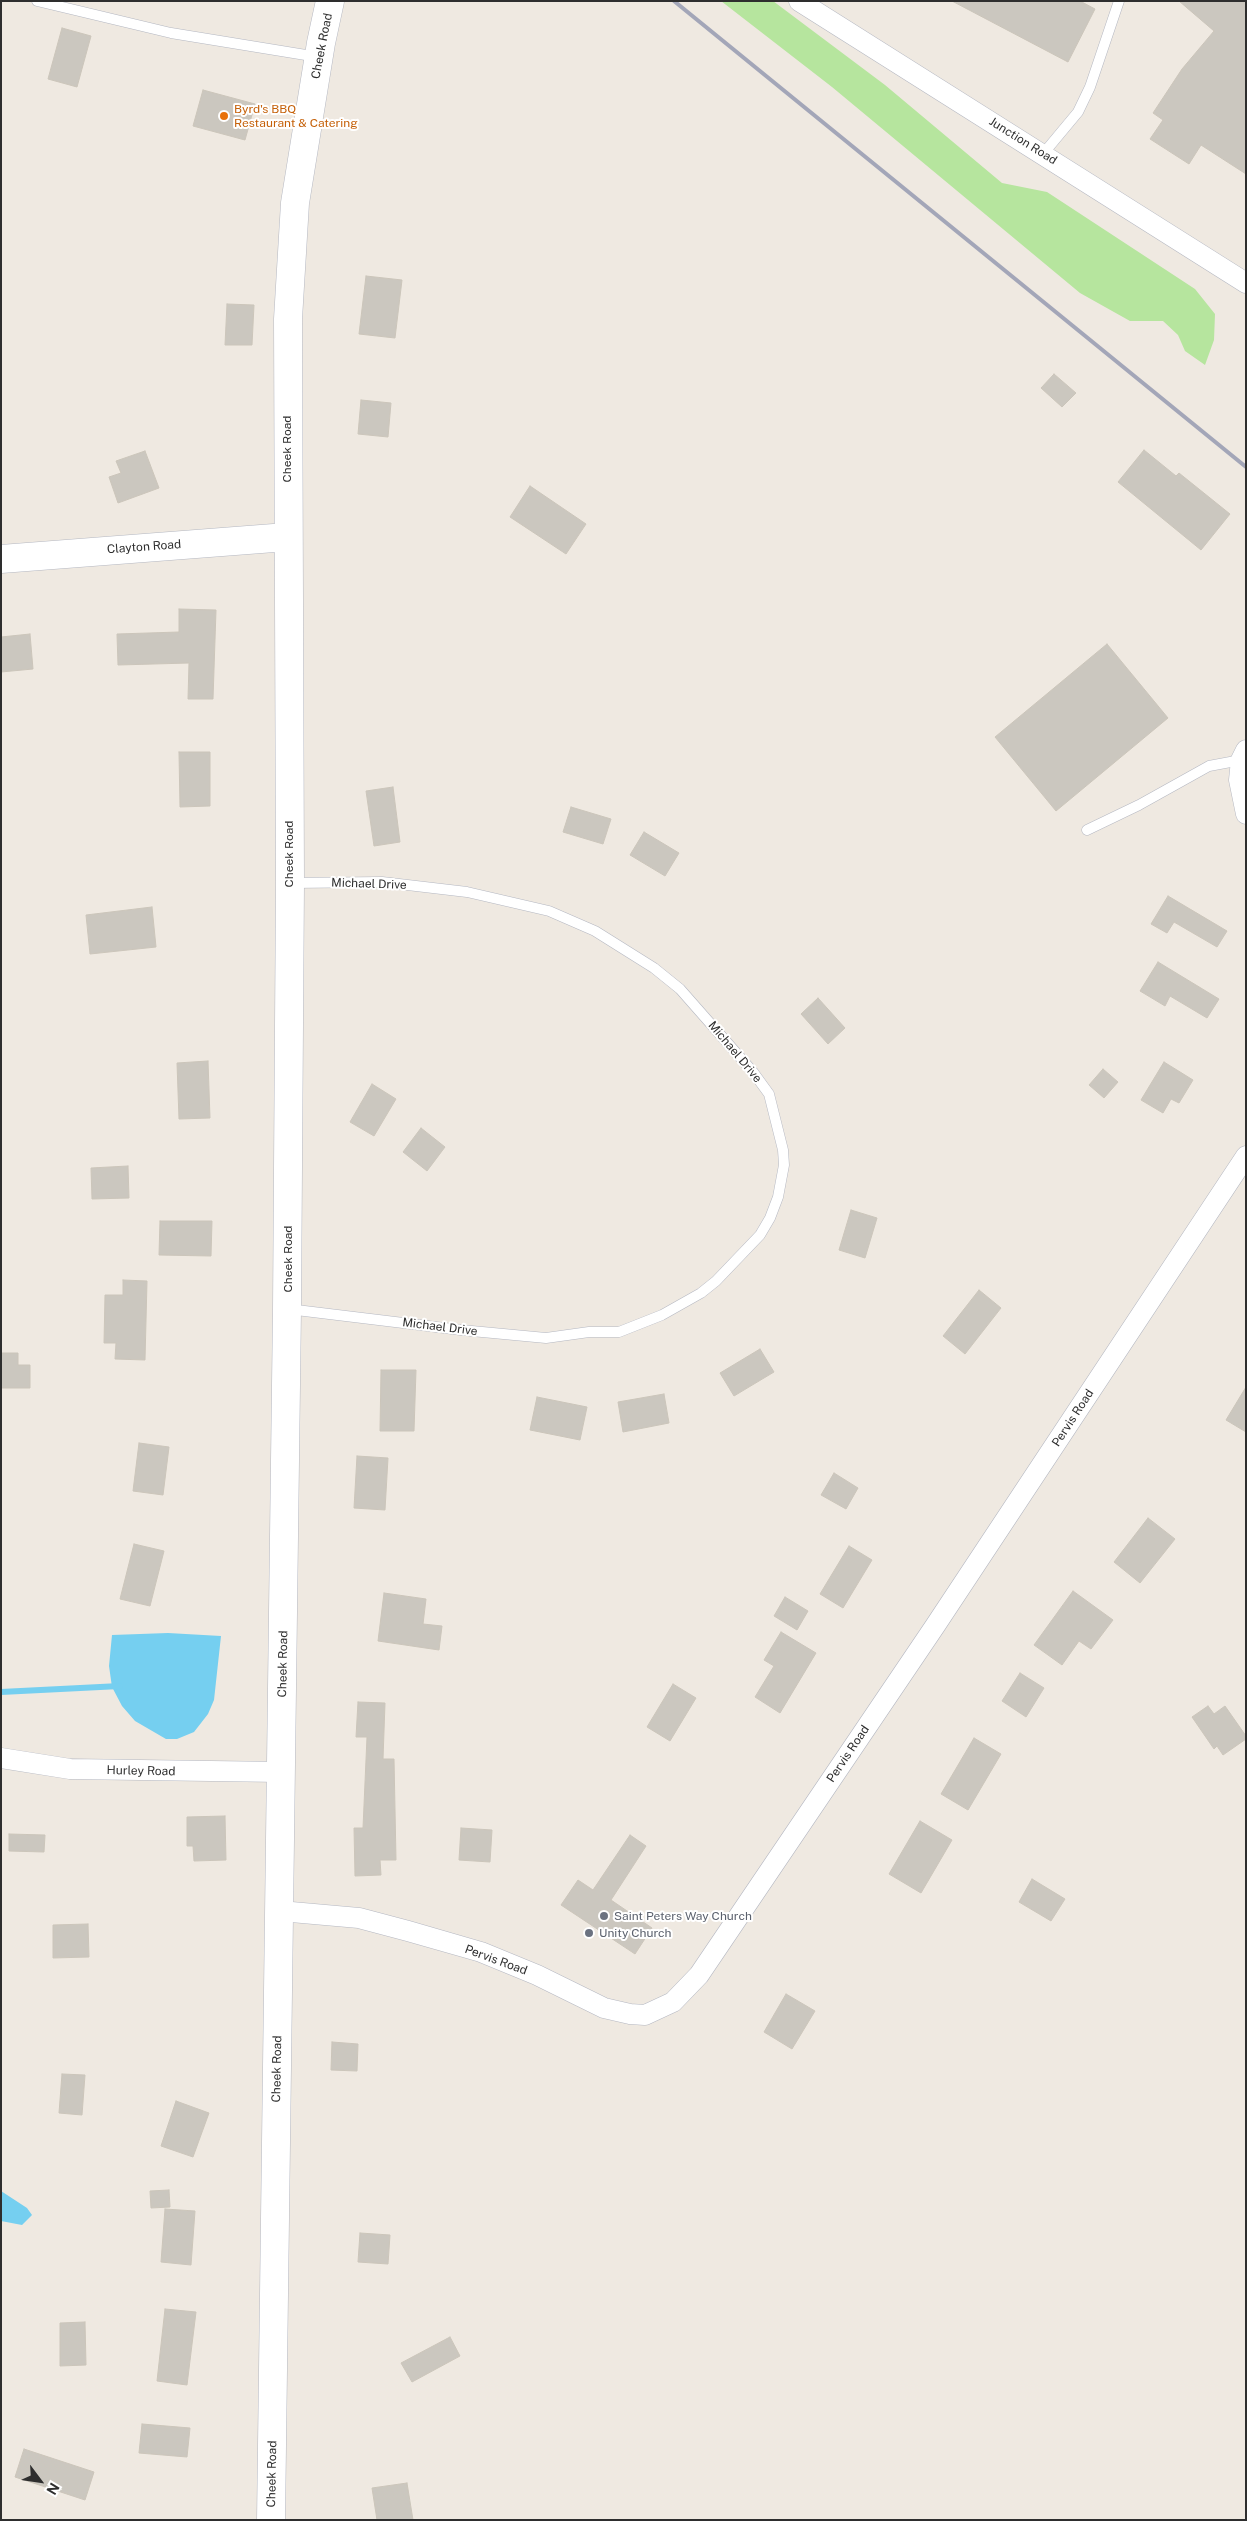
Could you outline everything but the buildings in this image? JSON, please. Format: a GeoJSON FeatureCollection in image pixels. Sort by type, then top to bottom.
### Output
{"type":"FeatureCollection","features":[{"type":"Feature","properties":{"kind":"street","name":"Cheek Road"},"geometry":{"type":"LineString","coordinates":[[271,2520],[287,1309],[290,883],[287,537],[288,319],[295,203],[330,1]]}},
{"type":"Feature","properties":{"kind":"street","name":"Junction Road"},"geometry":{"type":"LineString","coordinates":[[799,1],[1246,283]]}},
{"type":"Feature","properties":{"kind":"street","name":"Clayton Road"},"geometry":{"type":"LineString","coordinates":[[1,559],[287,537]]}},
{"type":"Feature","properties":{"kind":"street"},"geometry":{"type":"LineString","coordinates":[[1243,755],[1239,780],[1246,814]]}},
{"type":"Feature","properties":{"kind":"street","name":"Pervis Road"},"geometry":{"type":"LineString","coordinates":[[280,1911],[359,1918],[408,1930],[481,1952],[536,1975],[604,2008],[645,2016],[673,2002],[699,1975],[935,1626],[1246,1156]]}},
{"type":"Feature","properties":{"kind":"street","name":"Hurley Road"},"geometry":{"type":"LineString","coordinates":[[1,1758],[70,1769],[281,1772]]}},
{"type":"Feature","properties":{"kind":"lane"},"geometry":{"type":"LineString","coordinates":[[37,1],[171,33],[319,57]]}},
{"type":"Feature","properties":{"kind":"lane"},"geometry":{"type":"LineString","coordinates":[[1043,154],[1078,112],[1090,87],[1119,1]]}},
{"type":"Feature","properties":{"kind":"lane"},"geometry":{"type":"LineString","coordinates":[[1087,830],[1139,805],[1209,766],[1243,755]]}},
{"type":"Feature","properties":{"kind":"lane","name":"Michael Drive"},"geometry":{"type":"LineString","coordinates":[[287,1309],[461,1330],[546,1338],[589,1332],[618,1332],[662,1315],[701,1293],[716,1281],[760,1235],[770,1218],[778,1197],[784,1165],[783,1150],[768,1094],[753,1072],[680,989],[654,968],[595,931],[550,911],[467,892],[382,882],[290,883]]}},
{"type":"Feature","properties":{"kind":"green space"},"geometry":{"type":"Polygon","coordinates":[[[721,1],[773,1],[885,85],[1002,183],[1047,192],[1195,289],[1215,314],[1214,340],[1205,365],[1185,351],[1178,335],[1163,321],[1130,321],[1080,293],[832,87],[721,1]]]}},
{"type":"Feature","properties":{"kind":"water"},"geometry":{"type":"Polygon","coordinates":[[[168,1633],[221,1636],[214,1700],[208,1714],[194,1732],[177,1739],[166,1739],[135,1721],[122,1706],[112,1687],[109,1666],[112,1635],[168,1633]]]}},
{"type":"Feature","properties":{"kind":"water"},"geometry":{"type":"Polygon","coordinates":[[[1,2191],[27,2208],[32,2215],[22,2225],[1,2221],[1,2191]]]}},
{"type":"Feature","properties":{"kind":"waterway"},"geometry":{"type":"LineString","coordinates":[[1,1692],[120,1686]]}},
{"type":"Feature","properties":{"kind":"railway"},"geometry":{"type":"LineString","coordinates":[[674,1],[1246,467]]}},
{"type":"Feature","properties":{"kind":"place","name":"Byrd's BBQ Restaurant & Catering"},"geometry":{"type":"Point","coordinates":[224,116]}},
{"type":"Feature","properties":{"kind":"place","name":"Saint Peters Way Church"},"geometry":{"type":"Point","coordinates":[604,1916]}},
{"type":"Feature","properties":{"kind":"place","name":"Unity Church"},"geometry":{"type":"Point","coordinates":[589,1933]}}]}
